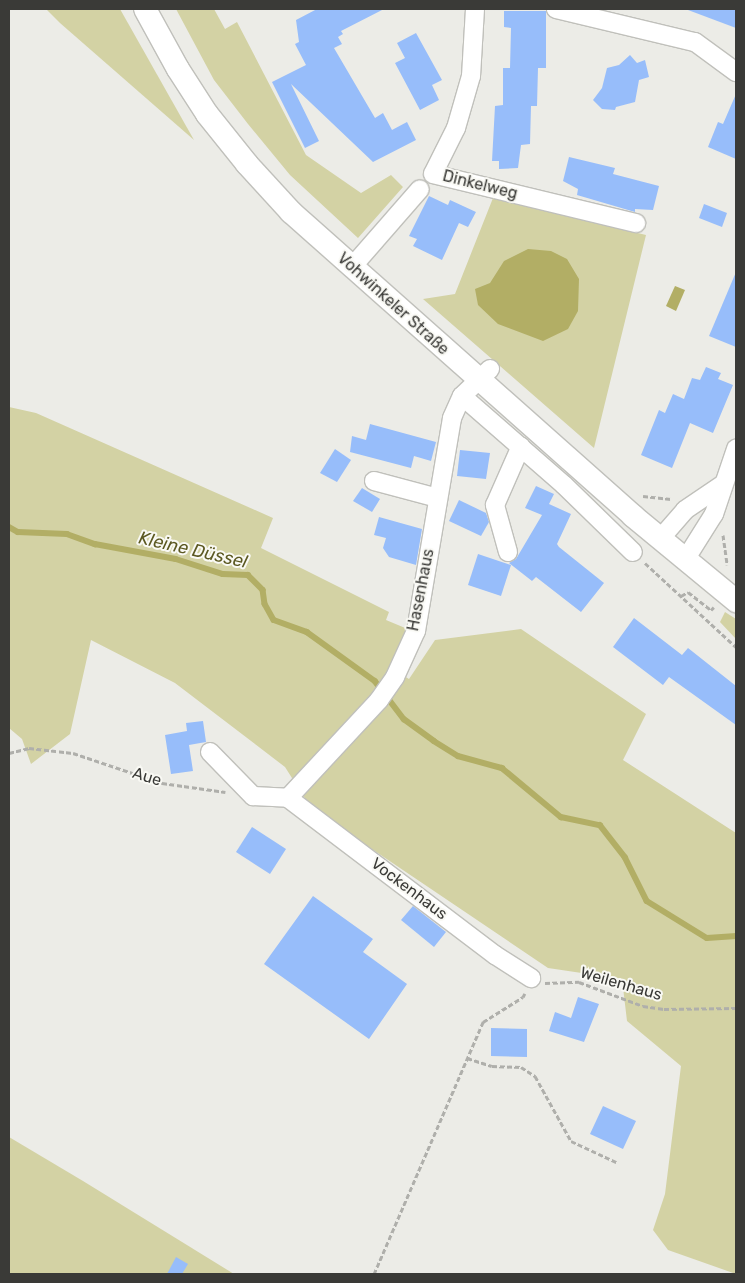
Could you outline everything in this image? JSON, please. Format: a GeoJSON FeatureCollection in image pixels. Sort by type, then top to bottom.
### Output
{"type":"FeatureCollection","features":[{"type":"Feature","properties":{"kind":"main road","name":"Vohwinkeler Straße"},"geometry":{"type":"LineString","coordinates":[[145,9],[183,76],[246,164],[291,212],[352,267],[485,375],[660,538],[736,601]]}},
{"type":"Feature","properties":{"kind":"street","name":"Dinkelweg"},"geometry":{"type":"LineString","coordinates":[[475,9],[471,76],[456,128],[433,174],[636,224]]}},
{"type":"Feature","properties":{"kind":"street"},"geometry":{"type":"LineString","coordinates":[[556,9],[695,42],[736,72]]}},
{"type":"Feature","properties":{"kind":"street","name":"Dinkelweg"},"geometry":{"type":"LineString","coordinates":[[352,267],[420,189]]}},
{"type":"Feature","properties":{"kind":"street","name":"Hasenhaus"},"geometry":{"type":"LineString","coordinates":[[288,798],[379,700],[395,677],[416,631],[452,418],[462,396],[485,375]]}},
{"type":"Feature","properties":{"kind":"street"},"geometry":{"type":"LineString","coordinates":[[462,396],[521,446],[633,552]]}},
{"type":"Feature","properties":{"kind":"street"},"geometry":{"type":"LineString","coordinates":[[508,552],[495,505],[521,446]]}},
{"type":"Feature","properties":{"kind":"street"},"geometry":{"type":"LineString","coordinates":[[685,560],[714,514],[722,485],[736,449]]}},
{"type":"Feature","properties":{"kind":"street"},"geometry":{"type":"LineString","coordinates":[[374,480],[438,498]]}},
{"type":"Feature","properties":{"kind":"street"},"geometry":{"type":"LineString","coordinates":[[660,538],[685,510],[722,485]]}},
{"type":"Feature","properties":{"kind":"street"},"geometry":{"type":"LineString","coordinates":[[210,752],[253,796],[288,798]]}},
{"type":"Feature","properties":{"kind":"street","name":"Vockenhaus"},"geometry":{"type":"LineString","coordinates":[[288,798],[495,955],[531,978]]}},
{"type":"Feature","properties":{"kind":"path"},"geometry":{"type":"LineString","coordinates":[[633,552],[736,647]]}},
{"type":"Feature","properties":{"kind":"path","name":"Aue"},"geometry":{"type":"LineString","coordinates":[[9,752],[29,748],[73,753],[162,783],[253,796]]}},
{"type":"Feature","properties":{"kind":"path"},"geometry":{"type":"LineString","coordinates":[[374,1274],[483,1022],[523,997],[531,978]]}},
{"type":"Feature","properties":{"kind":"path","name":"Weilenhaus"},"geometry":{"type":"LineString","coordinates":[[531,978],[549,984],[579,982],[643,1006],[664,1009],[736,1008]]}},
{"type":"Feature","properties":{"kind":"path"},"geometry":{"type":"LineString","coordinates":[[467,1058],[492,1066],[521,1067],[535,1076],[571,1141],[616,1162]]}},
{"type":"Feature","properties":{"kind":"green space"},"geometry":{"type":"Polygon","coordinates":[[[46,9],[120,9],[194,140],[60,23],[46,9]]]}},
{"type":"Feature","properties":{"kind":"green space"},"geometry":{"type":"Polygon","coordinates":[[[176,9],[214,9],[225,29],[237,22],[306,155],[361,193],[391,175],[403,187],[358,238],[290,175],[248,124],[214,80],[176,9]]]}},
{"type":"Feature","properties":{"kind":"green space"},"geometry":{"type":"Polygon","coordinates":[[[493,198],[646,235],[594,448],[423,299],[455,294],[493,198]]]}},
{"type":"Feature","properties":{"kind":"green space"},"geometry":{"type":"Polygon","coordinates":[[[9,407],[36,413],[273,518],[261,548],[389,612],[386,620],[410,630],[393,669],[409,679],[435,640],[521,629],[646,714],[623,760],[736,833],[736,1274],[668,1250],[653,1230],[665,1194],[681,1066],[627,1021],[622,979],[548,968],[311,808],[285,767],[175,683],[91,640],[70,734],[31,764],[22,739],[9,728],[9,407]]]}},
{"type":"Feature","properties":{"kind":"green space"},"geometry":{"type":"Polygon","coordinates":[[[725,612],[736,619],[736,639],[720,622],[725,612]]]}},
{"type":"Feature","properties":{"kind":"green space"},"geometry":{"type":"Polygon","coordinates":[[[9,1137],[83,1181],[234,1274],[9,1274],[9,1137]]]}},
{"type":"Feature","properties":{"kind":"shaded area"},"geometry":{"type":"Polygon","coordinates":[[[528,249],[551,251],[567,259],[579,279],[578,311],[568,329],[543,341],[498,324],[478,305],[475,289],[490,283],[504,261],[528,249]]]}},
{"type":"Feature","properties":{"kind":"shaded area"},"geometry":{"type":"Polygon","coordinates":[[[675,286],[685,290],[676,311],[666,306],[675,286]]]}},
{"type":"Feature","properties":{"kind":"building"},"geometry":{"type":"Polygon","coordinates":[[[317,9],[384,9],[341,31],[343,34],[338,37],[342,44],[334,48],[375,118],[383,113],[392,130],[407,122],[416,140],[373,162],[291,84],[319,141],[305,148],[272,82],[306,65],[295,44],[299,42],[296,20],[317,9]]]}},
{"type":"Feature","properties":{"kind":"building"},"geometry":{"type":"Polygon","coordinates":[[[736,9],[736,28],[688,10],[736,9]]]}},
{"type":"Feature","properties":{"kind":"building"},"geometry":{"type":"Polygon","coordinates":[[[504,11],[546,11],[546,68],[538,68],[537,106],[531,106],[530,144],[521,145],[518,168],[499,169],[499,161],[492,161],[495,106],[503,105],[503,68],[510,68],[511,28],[504,27],[504,11]]]}},
{"type":"Feature","properties":{"kind":"building"},"geometry":{"type":"Polygon","coordinates":[[[416,33],[442,80],[432,85],[439,100],[420,110],[395,63],[405,58],[397,43],[416,33]]]}},
{"type":"Feature","properties":{"kind":"building"},"geometry":{"type":"Polygon","coordinates":[[[630,55],[637,63],[645,60],[649,77],[639,80],[635,102],[616,107],[615,110],[602,109],[593,100],[602,88],[607,68],[619,65],[630,55]]]}},
{"type":"Feature","properties":{"kind":"building"},"geometry":{"type":"Polygon","coordinates":[[[736,94],[736,159],[708,147],[718,122],[723,124],[736,94]]]}},
{"type":"Feature","properties":{"kind":"building"},"geometry":{"type":"Polygon","coordinates":[[[569,157],[615,168],[613,174],[659,186],[653,210],[635,209],[635,212],[577,195],[578,189],[563,181],[569,157]]]}},
{"type":"Feature","properties":{"kind":"building"},"geometry":{"type":"Polygon","coordinates":[[[429,196],[448,205],[450,200],[476,212],[468,227],[459,223],[442,260],[413,246],[417,239],[409,236],[429,196]]]}},
{"type":"Feature","properties":{"kind":"building"},"geometry":{"type":"Polygon","coordinates":[[[704,204],[727,213],[722,227],[699,218],[704,204]]]}},
{"type":"Feature","properties":{"kind":"building"},"geometry":{"type":"Polygon","coordinates":[[[736,272],[736,347],[709,336],[736,272]]]}},
{"type":"Feature","properties":{"kind":"building"},"geometry":{"type":"Polygon","coordinates":[[[706,367],[721,373],[718,379],[733,385],[713,433],[690,423],[672,468],[641,455],[659,410],[665,413],[673,394],[684,399],[692,378],[700,380],[706,367]]]}},
{"type":"Feature","properties":{"kind":"building"},"geometry":{"type":"Polygon","coordinates":[[[370,424],[436,442],[431,461],[414,456],[411,468],[350,452],[352,436],[366,440],[370,424]]]}},
{"type":"Feature","properties":{"kind":"building"},"geometry":{"type":"Polygon","coordinates":[[[335,449],[351,460],[337,482],[320,473],[335,449]]]}},
{"type":"Feature","properties":{"kind":"building"},"geometry":{"type":"Polygon","coordinates":[[[460,450],[490,453],[486,479],[457,476],[460,450]]]}},
{"type":"Feature","properties":{"kind":"building"},"geometry":{"type":"Polygon","coordinates":[[[536,486],[554,494],[549,504],[571,514],[557,544],[559,547],[604,583],[581,612],[536,577],[532,581],[509,563],[516,559],[542,515],[525,508],[536,486]]]}},
{"type":"Feature","properties":{"kind":"building"},"geometry":{"type":"Polygon","coordinates":[[[362,488],[380,499],[372,512],[353,501],[362,488]]]}},
{"type":"Feature","properties":{"kind":"building"},"geometry":{"type":"Polygon","coordinates":[[[459,500],[486,513],[489,522],[481,536],[449,521],[459,500]]]}},
{"type":"Feature","properties":{"kind":"building"},"geometry":{"type":"Polygon","coordinates":[[[379,517],[422,529],[416,565],[389,557],[383,548],[386,538],[374,535],[379,517]]]}},
{"type":"Feature","properties":{"kind":"building"},"geometry":{"type":"Polygon","coordinates":[[[478,554],[511,565],[501,596],[468,585],[478,554]]]}},
{"type":"Feature","properties":{"kind":"building"},"geometry":{"type":"Polygon","coordinates":[[[634,618],[682,655],[688,648],[736,686],[736,725],[669,677],[663,685],[613,647],[634,618]]]}},
{"type":"Feature","properties":{"kind":"building"},"geometry":{"type":"Polygon","coordinates":[[[203,721],[206,742],[189,745],[193,771],[171,774],[165,735],[187,731],[186,723],[203,721]]]}},
{"type":"Feature","properties":{"kind":"building"},"geometry":{"type":"Polygon","coordinates":[[[252,827],[286,849],[270,874],[236,852],[252,827]]]}},
{"type":"Feature","properties":{"kind":"building"},"geometry":{"type":"Polygon","coordinates":[[[313,896],[373,939],[363,952],[407,984],[369,1039],[264,964],[313,896]]]}},
{"type":"Feature","properties":{"kind":"building"},"geometry":{"type":"Polygon","coordinates":[[[413,906],[446,932],[434,947],[401,920],[413,906]]]}},
{"type":"Feature","properties":{"kind":"building"},"geometry":{"type":"Polygon","coordinates":[[[578,997],[599,1004],[584,1042],[549,1031],[555,1012],[571,1018],[578,997]]]}},
{"type":"Feature","properties":{"kind":"building"},"geometry":{"type":"Polygon","coordinates":[[[491,1028],[527,1029],[527,1057],[491,1056],[491,1028]]]}},
{"type":"Feature","properties":{"kind":"building"},"geometry":{"type":"Polygon","coordinates":[[[603,1106],[636,1121],[623,1149],[590,1134],[603,1106]]]}},
{"type":"Feature","properties":{"kind":"building"},"geometry":{"type":"Polygon","coordinates":[[[176,1257],[188,1264],[182,1274],[167,1274],[176,1257]]]}},
{"type":"Feature","properties":{"kind":"waterway","name":"Kleine Düssel"},"geometry":{"type":"LineString","coordinates":[[9,527],[18,532],[67,534],[95,544],[176,559],[223,574],[248,575],[263,590],[265,604],[274,620],[307,632],[375,681],[404,719],[434,741],[458,756],[502,768],[561,817],[600,825],[625,857],[647,901],[707,938],[736,936]]}}]}
